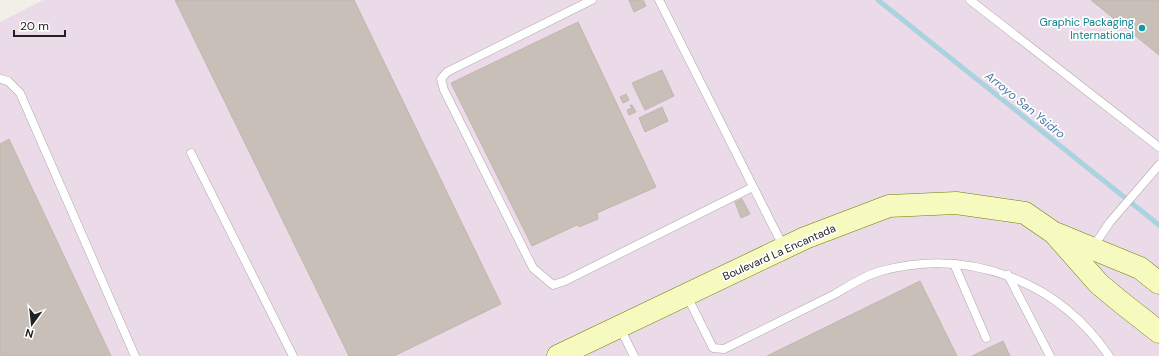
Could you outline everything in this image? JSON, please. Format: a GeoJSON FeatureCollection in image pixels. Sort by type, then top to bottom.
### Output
{"type":"FeatureCollection","features":[{"type":"Feature","properties":{"kind":"main road","name":"Boulevard La Encantada"},"geometry":{"type":"LineString","coordinates":[[558,356],[582,348],[620,327],[805,238],[889,206],[956,203],[1025,213],[1088,256],[1140,268],[1159,283]]}},
{"type":"Feature","properties":{"kind":"main road","name":"Boulevard La Encantada"},"geometry":{"type":"LineString","coordinates":[[1088,256],[1099,284],[1122,304],[1159,332]]}},
{"type":"Feature","properties":{"kind":"lane"},"geometry":{"type":"LineString","coordinates":[[592,0],[447,72],[441,79],[444,90],[533,268],[553,285],[565,281],[753,187]]}},
{"type":"Feature","properties":{"kind":"lane"},"geometry":{"type":"LineString","coordinates":[[659,0],[784,248]]}},
{"type":"Feature","properties":{"kind":"lane"},"geometry":{"type":"LineString","coordinates":[[970,0],[1159,147]]}},
{"type":"Feature","properties":{"kind":"lane"},"geometry":{"type":"LineString","coordinates":[[0,79],[8,81],[20,92],[135,356]]}},
{"type":"Feature","properties":{"kind":"lane"},"geometry":{"type":"LineString","coordinates":[[191,154],[293,356]]}},
{"type":"Feature","properties":{"kind":"lane"},"geometry":{"type":"LineString","coordinates":[[1088,256],[1110,222],[1159,165]]}},
{"type":"Feature","properties":{"kind":"lane"},"geometry":{"type":"LineString","coordinates":[[686,295],[713,348],[724,349],[880,271],[925,263],[954,264],[983,268],[1008,275],[1041,290],[1086,325],[1108,356]]}},
{"type":"Feature","properties":{"kind":"lane"},"geometry":{"type":"LineString","coordinates":[[954,264],[986,338]]}},
{"type":"Feature","properties":{"kind":"lane"},"geometry":{"type":"LineString","coordinates":[[1008,275],[1050,356]]}},
{"type":"Feature","properties":{"kind":"lane"},"geometry":{"type":"LineString","coordinates":[[620,327],[634,356]]}},
{"type":"Feature","properties":{"kind":"shaded area"},"geometry":{"type":"Polygon","coordinates":[[[43,0],[1159,0],[1159,356],[0,356],[0,22],[43,0]]]}},
{"type":"Feature","properties":{"kind":"building"},"geometry":{"type":"Polygon","coordinates":[[[175,0],[354,0],[501,304],[394,356],[349,356],[175,0]]]}},
{"type":"Feature","properties":{"kind":"building"},"geometry":{"type":"Polygon","coordinates":[[[629,0],[643,0],[646,6],[634,12],[629,0]]]}},
{"type":"Feature","properties":{"kind":"building","name":"Graphic Packaging International"},"geometry":{"type":"Polygon","coordinates":[[[1091,0],[1159,0],[1159,55],[1091,0]]]}},
{"type":"Feature","properties":{"kind":"building"},"geometry":{"type":"Polygon","coordinates":[[[578,22],[656,187],[597,213],[598,219],[579,227],[577,225],[532,246],[451,83],[578,22]]]}},
{"type":"Feature","properties":{"kind":"building"},"geometry":{"type":"Polygon","coordinates":[[[662,70],[674,96],[645,110],[632,83],[662,70]]]}},
{"type":"Feature","properties":{"kind":"building"},"geometry":{"type":"Polygon","coordinates":[[[626,94],[629,100],[623,103],[620,97],[626,94]]]}},
{"type":"Feature","properties":{"kind":"building"},"geometry":{"type":"Polygon","coordinates":[[[630,105],[632,105],[636,112],[629,115],[627,110],[632,108],[630,105]]]}},
{"type":"Feature","properties":{"kind":"building"},"geometry":{"type":"Polygon","coordinates":[[[662,107],[668,121],[645,132],[639,118],[662,107]]]}},
{"type":"Feature","properties":{"kind":"building"},"geometry":{"type":"Polygon","coordinates":[[[9,139],[111,356],[0,356],[0,144],[9,139]]]}},
{"type":"Feature","properties":{"kind":"building"},"geometry":{"type":"Polygon","coordinates":[[[742,199],[750,214],[741,218],[735,202],[742,199]]]}},
{"type":"Feature","properties":{"kind":"building"},"geometry":{"type":"Polygon","coordinates":[[[920,281],[957,356],[767,356],[920,281]]]}},
{"type":"Feature","properties":{"kind":"building"},"geometry":{"type":"Polygon","coordinates":[[[1003,341],[1010,356],[972,356],[1003,341]]]}},
{"type":"Feature","properties":{"kind":"waterway","name":"Arroyo San Ysidro"},"geometry":{"type":"LineString","coordinates":[[878,0],[1159,225]]}},
{"type":"Feature","properties":{"kind":"place","name":"Graphic Packaging International"},"geometry":{"type":"Point","coordinates":[1142,28]}}]}
